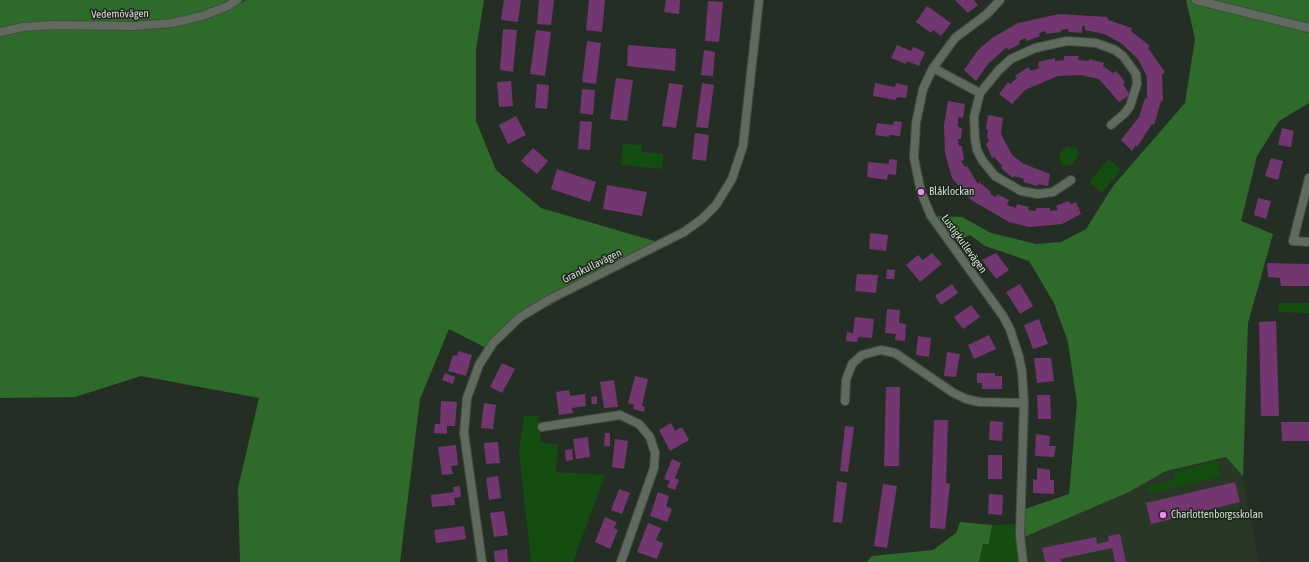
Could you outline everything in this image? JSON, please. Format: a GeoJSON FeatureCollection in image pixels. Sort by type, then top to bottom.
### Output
{"type":"FeatureCollection","features":[{"type":"Feature","properties":{"kind":"street","name":"Vedemövägen"},"geometry":{"type":"LineString","coordinates":[[0,32],[23,27],[53,25],[134,26],[172,23],[202,16],[228,6],[237,0]]}},
{"type":"Feature","properties":{"kind":"street","name":"Grankullavägen"},"geometry":{"type":"LineString","coordinates":[[482,562],[464,433],[468,398],[479,365],[493,343],[520,317],[550,299],[684,232],[702,219],[716,205],[732,179],[743,146],[758,0]]}},
{"type":"Feature","properties":{"kind":"street","name":"Lustigkullevägen"},"geometry":{"type":"LineString","coordinates":[[1000,0],[987,14],[956,38],[933,68],[923,89],[914,140],[914,158],[921,192],[939,229],[1003,316],[1010,329],[1022,372],[1024,403],[1020,535],[1023,562]]}},
{"type":"Feature","properties":{"kind":"street"},"geometry":{"type":"LineString","coordinates":[[1196,0],[1309,28]]}},
{"type":"Feature","properties":{"kind":"street"},"geometry":{"type":"LineString","coordinates":[[1071,180],[1052,192],[1038,194],[1021,191],[995,176],[982,160],[974,139],[974,117],[980,93],[999,70],[1012,59],[1035,48],[1067,41],[1096,43],[1115,50],[1123,56],[1136,74],[1137,84],[1130,106],[1125,113],[1111,125]]}},
{"type":"Feature","properties":{"kind":"street"},"geometry":{"type":"LineString","coordinates":[[933,68],[980,93]]}},
{"type":"Feature","properties":{"kind":"street"},"geometry":{"type":"LineString","coordinates":[[1309,178],[1293,241],[1309,242]]}},
{"type":"Feature","properties":{"kind":"street"},"geometry":{"type":"LineString","coordinates":[[845,401],[846,380],[852,364],[862,355],[880,350],[895,353],[952,392],[966,399],[980,402],[1024,403]]}},
{"type":"Feature","properties":{"kind":"street"},"geometry":{"type":"LineString","coordinates":[[542,427],[620,415],[639,424],[650,437],[655,454],[654,468],[621,562]]}},
{"type":"Feature","properties":{"kind":"shaded area","name":"Charlottenborgsskolan"},"geometry":{"type":"Polygon","coordinates":[[[1227,457],[1243,476],[1259,562],[1024,562],[1022,538],[1129,492],[1166,471],[1227,457]]]}},
{"type":"Feature","properties":{"kind":"green space"},"geometry":{"type":"Polygon","coordinates":[[[0,0],[244,0],[237,5],[246,0],[484,0],[476,50],[476,121],[496,170],[541,208],[668,245],[598,278],[524,320],[490,350],[449,329],[420,399],[400,562],[240,562],[238,488],[259,398],[141,376],[75,397],[0,398],[0,0]]]}},
{"type":"Feature","properties":{"kind":"green space"},"geometry":{"type":"Polygon","coordinates":[[[1186,0],[1309,0],[1309,103],[1279,121],[1257,156],[1241,221],[1273,234],[1248,323],[1243,476],[1226,457],[1166,471],[1129,492],[1022,538],[1022,510],[1069,494],[1077,403],[1068,342],[1054,303],[1029,261],[985,246],[970,235],[959,240],[940,229],[931,216],[962,217],[991,233],[1036,244],[1061,242],[1086,229],[1113,186],[1185,103],[1195,39],[1186,0]]]}},
{"type":"Feature","properties":{"kind":"green space"},"geometry":{"type":"Polygon","coordinates":[[[623,144],[642,145],[642,152],[663,154],[662,169],[621,165],[623,144]]]}},
{"type":"Feature","properties":{"kind":"green space"},"geometry":{"type":"Polygon","coordinates":[[[1067,146],[1077,148],[1079,155],[1071,166],[1061,165],[1059,154],[1067,146]]]}},
{"type":"Feature","properties":{"kind":"green space"},"geometry":{"type":"Polygon","coordinates":[[[1109,159],[1121,170],[1102,193],[1089,182],[1109,159]]]}},
{"type":"Feature","properties":{"kind":"green space"},"geometry":{"type":"Polygon","coordinates":[[[1278,303],[1309,303],[1309,313],[1279,312],[1278,303]]]}},
{"type":"Feature","properties":{"kind":"green space"},"geometry":{"type":"Polygon","coordinates":[[[524,416],[538,416],[541,427],[540,442],[558,445],[556,472],[605,475],[573,562],[531,562],[519,452],[524,416]]]}},
{"type":"Feature","properties":{"kind":"green space"},"geometry":{"type":"Polygon","coordinates":[[[1217,461],[1221,476],[1149,494],[1147,487],[1175,480],[1173,472],[1217,461]]]}},
{"type":"Feature","properties":{"kind":"green space"},"geometry":{"type":"Polygon","coordinates":[[[960,522],[992,525],[989,544],[983,544],[979,562],[867,562],[872,556],[933,550],[956,533],[960,522]]]}},
{"type":"Feature","properties":{"kind":"green space"},"geometry":{"type":"Polygon","coordinates":[[[1022,524],[1024,562],[979,562],[983,544],[989,544],[992,525],[1022,524]]]}},
{"type":"Feature","properties":{"kind":"building"},"geometry":{"type":"Polygon","coordinates":[[[504,0],[521,0],[518,22],[501,20],[504,0]]]}},
{"type":"Feature","properties":{"kind":"building"},"geometry":{"type":"Polygon","coordinates":[[[539,0],[554,0],[551,25],[537,24],[539,0]]]}},
{"type":"Feature","properties":{"kind":"building"},"geometry":{"type":"Polygon","coordinates":[[[589,0],[605,0],[602,32],[586,30],[589,0]]]}},
{"type":"Feature","properties":{"kind":"building"},"geometry":{"type":"Polygon","coordinates":[[[666,0],[680,0],[679,14],[664,12],[666,0]]]}},
{"type":"Feature","properties":{"kind":"building"},"geometry":{"type":"Polygon","coordinates":[[[955,0],[974,0],[978,5],[968,13],[955,0]]]}},
{"type":"Feature","properties":{"kind":"building"},"geometry":{"type":"Polygon","coordinates":[[[708,1],[723,2],[719,42],[705,41],[708,1]]]}},
{"type":"Feature","properties":{"kind":"building"},"geometry":{"type":"Polygon","coordinates":[[[927,6],[951,23],[941,36],[933,30],[931,33],[916,22],[927,6]]]}},
{"type":"Feature","properties":{"kind":"building"},"geometry":{"type":"Polygon","coordinates":[[[1059,14],[1107,17],[1108,20],[1132,28],[1131,31],[1150,46],[1148,48],[1165,72],[1162,75],[1163,101],[1161,101],[1154,125],[1152,124],[1137,147],[1136,145],[1132,151],[1121,140],[1139,117],[1145,98],[1147,98],[1147,77],[1138,59],[1121,43],[1104,34],[1085,30],[1085,26],[1082,26],[1082,33],[1069,32],[1068,29],[1061,30],[1061,32],[1046,34],[1046,31],[1039,33],[1040,36],[1027,41],[1025,38],[1019,41],[1020,44],[1008,50],[1007,47],[988,64],[976,81],[964,70],[978,50],[992,38],[1018,23],[1059,14]]]}},
{"type":"Feature","properties":{"kind":"building"},"geometry":{"type":"Polygon","coordinates":[[[503,29],[517,30],[513,72],[500,70],[503,29]]]}},
{"type":"Feature","properties":{"kind":"building"},"geometry":{"type":"Polygon","coordinates":[[[536,30],[551,32],[545,76],[530,74],[536,30]]]}},
{"type":"Feature","properties":{"kind":"building"},"geometry":{"type":"Polygon","coordinates":[[[587,41],[601,43],[596,84],[582,82],[587,41]]]}},
{"type":"Feature","properties":{"kind":"building"},"geometry":{"type":"Polygon","coordinates":[[[628,45],[676,49],[675,71],[627,66],[628,45]]]}},
{"type":"Feature","properties":{"kind":"building"},"geometry":{"type":"Polygon","coordinates":[[[897,45],[911,51],[913,47],[925,52],[919,66],[907,61],[906,64],[891,58],[897,45]]]}},
{"type":"Feature","properties":{"kind":"building"},"geometry":{"type":"Polygon","coordinates":[[[704,50],[715,52],[713,76],[701,75],[704,50]]]}},
{"type":"Feature","properties":{"kind":"building"},"geometry":{"type":"Polygon","coordinates":[[[1064,56],[1079,56],[1078,60],[1089,61],[1089,59],[1104,63],[1103,66],[1113,73],[1116,71],[1125,82],[1123,84],[1130,95],[1119,102],[1099,79],[1081,75],[1058,76],[1025,90],[1012,104],[999,94],[1008,82],[1010,84],[1017,78],[1015,76],[1028,67],[1031,71],[1039,68],[1038,62],[1055,58],[1055,61],[1064,60],[1064,56]]]}},
{"type":"Feature","properties":{"kind":"building"},"geometry":{"type":"Polygon","coordinates":[[[616,78],[633,80],[627,121],[610,119],[616,78]]]}},
{"type":"Feature","properties":{"kind":"building"},"geometry":{"type":"Polygon","coordinates":[[[511,81],[513,106],[499,107],[497,82],[511,81]]]}},
{"type":"Feature","properties":{"kind":"building"},"geometry":{"type":"Polygon","coordinates":[[[669,83],[683,85],[676,128],[662,126],[669,83]]]}},
{"type":"Feature","properties":{"kind":"building"},"geometry":{"type":"Polygon","coordinates":[[[702,83],[714,85],[708,128],[696,127],[702,83]]]}},
{"type":"Feature","properties":{"kind":"building"},"geometry":{"type":"Polygon","coordinates":[[[875,83],[895,87],[896,83],[908,86],[906,98],[897,97],[896,100],[873,96],[875,83]]]}},
{"type":"Feature","properties":{"kind":"building"},"geometry":{"type":"Polygon","coordinates":[[[537,84],[549,85],[547,109],[535,108],[537,84]]]}},
{"type":"Feature","properties":{"kind":"building"},"geometry":{"type":"Polygon","coordinates":[[[582,89],[595,90],[593,115],[580,113],[582,89]]]}},
{"type":"Feature","properties":{"kind":"building"},"geometry":{"type":"Polygon","coordinates":[[[948,101],[965,104],[963,118],[958,117],[958,127],[962,128],[961,139],[958,139],[959,146],[962,146],[964,160],[961,161],[965,167],[967,166],[978,184],[979,182],[991,192],[990,194],[996,197],[997,194],[1009,200],[1007,205],[1016,208],[1017,204],[1029,207],[1028,210],[1036,211],[1036,208],[1050,208],[1050,211],[1058,210],[1056,206],[1068,201],[1071,204],[1076,202],[1081,214],[1062,224],[1029,227],[1009,222],[971,200],[952,178],[945,153],[944,125],[948,101]]]}},
{"type":"Feature","properties":{"kind":"building"},"geometry":{"type":"Polygon","coordinates":[[[988,115],[1003,118],[1001,134],[1012,155],[1024,164],[1050,174],[1048,186],[1038,184],[1037,186],[1023,182],[1024,179],[1014,176],[1013,178],[1001,168],[1002,166],[994,157],[992,158],[986,144],[989,141],[987,137],[988,130],[986,129],[988,115]]]}},
{"type":"Feature","properties":{"kind":"building"},"geometry":{"type":"Polygon","coordinates":[[[516,116],[526,135],[508,144],[499,125],[516,116]]]}},
{"type":"Feature","properties":{"kind":"building"},"geometry":{"type":"Polygon","coordinates":[[[580,121],[592,122],[590,150],[578,149],[580,121]]]}},
{"type":"Feature","properties":{"kind":"building"},"geometry":{"type":"Polygon","coordinates":[[[894,121],[902,122],[900,136],[889,135],[889,137],[875,135],[877,123],[893,125],[894,121]]]}},
{"type":"Feature","properties":{"kind":"building"},"geometry":{"type":"Polygon","coordinates":[[[1282,128],[1294,131],[1291,147],[1278,145],[1282,128]]]}},
{"type":"Feature","properties":{"kind":"building"},"geometry":{"type":"Polygon","coordinates":[[[695,133],[709,135],[706,161],[692,159],[695,133]]]}},
{"type":"Feature","properties":{"kind":"building"},"geometry":{"type":"Polygon","coordinates":[[[533,148],[548,161],[537,174],[521,161],[533,148]]]}},
{"type":"Feature","properties":{"kind":"building"},"geometry":{"type":"Polygon","coordinates":[[[1271,158],[1283,161],[1278,180],[1265,176],[1271,158]]]}},
{"type":"Feature","properties":{"kind":"building"},"geometry":{"type":"Polygon","coordinates":[[[889,159],[897,160],[896,175],[888,174],[887,180],[867,177],[868,162],[889,164],[889,159]]]}},
{"type":"Feature","properties":{"kind":"building"},"geometry":{"type":"Polygon","coordinates":[[[557,169],[596,182],[590,202],[551,189],[557,169]]]}},
{"type":"Feature","properties":{"kind":"building"},"geometry":{"type":"Polygon","coordinates":[[[607,185],[647,192],[642,216],[603,209],[607,185]]]}},
{"type":"Feature","properties":{"kind":"building"},"geometry":{"type":"Polygon","coordinates":[[[1258,198],[1271,201],[1266,219],[1254,215],[1258,198]]]}},
{"type":"Feature","properties":{"kind":"building"},"geometry":{"type":"Polygon","coordinates":[[[870,233],[888,235],[886,251],[869,249],[870,233]]]}},
{"type":"Feature","properties":{"kind":"building"},"geometry":{"type":"Polygon","coordinates":[[[932,253],[942,264],[920,282],[906,265],[918,255],[923,260],[932,253]]]}},
{"type":"Feature","properties":{"kind":"building"},"geometry":{"type":"Polygon","coordinates":[[[996,253],[1009,270],[996,279],[982,260],[996,253]]]}},
{"type":"Feature","properties":{"kind":"building"},"geometry":{"type":"Polygon","coordinates":[[[1267,263],[1309,264],[1309,286],[1281,286],[1280,278],[1268,277],[1267,263]]]}},
{"type":"Feature","properties":{"kind":"building"},"geometry":{"type":"Polygon","coordinates":[[[887,269],[895,270],[894,279],[886,279],[887,269]]]}},
{"type":"Feature","properties":{"kind":"building"},"geometry":{"type":"Polygon","coordinates":[[[857,274],[878,275],[876,293],[855,291],[857,274]]]}},
{"type":"Feature","properties":{"kind":"building"},"geometry":{"type":"Polygon","coordinates":[[[952,284],[958,293],[941,305],[935,296],[952,284]]]}},
{"type":"Feature","properties":{"kind":"building"},"geometry":{"type":"Polygon","coordinates":[[[1020,284],[1033,306],[1020,314],[1006,292],[1020,284]]]}},
{"type":"Feature","properties":{"kind":"building"},"geometry":{"type":"Polygon","coordinates":[[[971,305],[980,317],[963,329],[954,317],[971,305]]]}},
{"type":"Feature","properties":{"kind":"building"},"geometry":{"type":"Polygon","coordinates":[[[887,309],[900,310],[899,323],[906,324],[905,341],[895,340],[896,334],[885,333],[887,309]]]}},
{"type":"Feature","properties":{"kind":"building"},"geometry":{"type":"Polygon","coordinates":[[[855,317],[874,319],[872,338],[858,337],[857,342],[846,341],[847,332],[853,333],[855,317]]]}},
{"type":"Feature","properties":{"kind":"building"},"geometry":{"type":"Polygon","coordinates":[[[1039,319],[1048,344],[1033,349],[1024,325],[1039,319]]]}},
{"type":"Feature","properties":{"kind":"building"},"geometry":{"type":"Polygon","coordinates":[[[1276,321],[1279,416],[1261,416],[1259,322],[1276,321]]]}},
{"type":"Feature","properties":{"kind":"building"},"geometry":{"type":"Polygon","coordinates":[[[989,335],[996,349],[974,359],[968,345],[989,335]]]}},
{"type":"Feature","properties":{"kind":"building"},"geometry":{"type":"Polygon","coordinates":[[[918,336],[931,338],[929,357],[916,355],[918,336]]]}},
{"type":"Feature","properties":{"kind":"building"},"geometry":{"type":"Polygon","coordinates":[[[458,351],[472,355],[466,376],[448,371],[453,355],[457,356],[458,351]]]}},
{"type":"Feature","properties":{"kind":"building"},"geometry":{"type":"Polygon","coordinates":[[[947,352],[960,354],[956,377],[944,376],[947,352]]]}},
{"type":"Feature","properties":{"kind":"building"},"geometry":{"type":"Polygon","coordinates":[[[1034,358],[1051,358],[1054,381],[1037,383],[1034,358]]]}},
{"type":"Feature","properties":{"kind":"building"},"geometry":{"type":"Polygon","coordinates":[[[502,363],[515,369],[502,393],[490,387],[502,363]]]}},
{"type":"Feature","properties":{"kind":"building"},"geometry":{"type":"Polygon","coordinates":[[[445,373],[455,377],[453,384],[442,380],[445,373]]]}},
{"type":"Feature","properties":{"kind":"building"},"geometry":{"type":"Polygon","coordinates":[[[977,373],[995,373],[995,376],[1002,376],[1002,389],[982,389],[982,383],[977,383],[977,373]]]}},
{"type":"Feature","properties":{"kind":"building"},"geometry":{"type":"Polygon","coordinates":[[[635,376],[648,379],[642,406],[645,407],[644,412],[633,409],[634,405],[628,403],[635,376]]]}},
{"type":"Feature","properties":{"kind":"building"},"geometry":{"type":"Polygon","coordinates":[[[614,380],[618,407],[604,408],[600,382],[614,380]]]}},
{"type":"Feature","properties":{"kind":"building"},"geometry":{"type":"Polygon","coordinates":[[[886,387],[900,387],[899,466],[884,466],[886,387]]]}},
{"type":"Feature","properties":{"kind":"building"},"geometry":{"type":"Polygon","coordinates":[[[569,390],[570,396],[585,394],[586,406],[572,408],[573,413],[559,415],[556,392],[569,390]]]}},
{"type":"Feature","properties":{"kind":"building"},"geometry":{"type":"Polygon","coordinates":[[[1037,395],[1050,395],[1051,419],[1038,419],[1037,395]]]}},
{"type":"Feature","properties":{"kind":"building"},"geometry":{"type":"Polygon","coordinates":[[[597,396],[597,404],[592,404],[591,397],[597,396]]]}},
{"type":"Feature","properties":{"kind":"building"},"geometry":{"type":"Polygon","coordinates":[[[441,401],[457,402],[455,426],[447,426],[447,434],[434,433],[435,424],[440,424],[441,401]]]}},
{"type":"Feature","properties":{"kind":"building"},"geometry":{"type":"Polygon","coordinates":[[[484,403],[496,405],[493,429],[481,428],[484,403]]]}},
{"type":"Feature","properties":{"kind":"building"},"geometry":{"type":"Polygon","coordinates":[[[934,420],[948,420],[946,483],[950,484],[945,529],[930,528],[934,420]]]}},
{"type":"Feature","properties":{"kind":"building"},"geometry":{"type":"Polygon","coordinates":[[[990,421],[1003,422],[1002,441],[989,440],[990,421]]]}},
{"type":"Feature","properties":{"kind":"building"},"geometry":{"type":"Polygon","coordinates":[[[1281,422],[1309,422],[1309,441],[1282,441],[1281,422]]]}},
{"type":"Feature","properties":{"kind":"building"},"geometry":{"type":"Polygon","coordinates":[[[671,423],[675,431],[682,427],[689,440],[670,451],[659,430],[671,423]]]}},
{"type":"Feature","properties":{"kind":"building"},"geometry":{"type":"Polygon","coordinates":[[[845,426],[854,427],[848,472],[840,471],[845,426]]]}},
{"type":"Feature","properties":{"kind":"building"},"geometry":{"type":"Polygon","coordinates":[[[605,433],[610,433],[610,446],[604,446],[605,433]]]}},
{"type":"Feature","properties":{"kind":"building"},"geometry":{"type":"Polygon","coordinates":[[[1036,434],[1050,436],[1049,446],[1056,446],[1054,457],[1035,456],[1036,434]]]}},
{"type":"Feature","properties":{"kind":"building"},"geometry":{"type":"Polygon","coordinates":[[[588,437],[590,457],[576,459],[573,439],[588,437]]]}},
{"type":"Feature","properties":{"kind":"building"},"geometry":{"type":"Polygon","coordinates":[[[615,439],[628,441],[624,469],[612,467],[615,439]]]}},
{"type":"Feature","properties":{"kind":"building"},"geometry":{"type":"Polygon","coordinates":[[[498,442],[500,463],[486,464],[484,443],[498,442]]]}},
{"type":"Feature","properties":{"kind":"building"},"geometry":{"type":"Polygon","coordinates":[[[456,445],[458,465],[451,466],[453,474],[442,475],[438,447],[456,445]]]}},
{"type":"Feature","properties":{"kind":"building"},"geometry":{"type":"Polygon","coordinates":[[[572,449],[573,460],[566,461],[565,450],[572,449]]]}},
{"type":"Feature","properties":{"kind":"building"},"geometry":{"type":"Polygon","coordinates":[[[988,455],[1002,455],[1002,479],[988,479],[988,455]]]}},
{"type":"Feature","properties":{"kind":"building"},"geometry":{"type":"Polygon","coordinates":[[[672,459],[681,463],[675,478],[679,480],[675,490],[667,487],[670,481],[664,479],[672,459]]]}},
{"type":"Feature","properties":{"kind":"building"},"geometry":{"type":"Polygon","coordinates":[[[1037,468],[1050,470],[1050,480],[1054,480],[1054,494],[1033,493],[1033,479],[1037,480],[1037,468]]]}},
{"type":"Feature","properties":{"kind":"building"},"geometry":{"type":"Polygon","coordinates":[[[498,476],[501,498],[489,500],[486,478],[498,476]]]}},
{"type":"Feature","properties":{"kind":"building"},"geometry":{"type":"Polygon","coordinates":[[[837,481],[847,483],[842,523],[833,522],[837,481]]]}},
{"type":"Feature","properties":{"kind":"building"},"geometry":{"type":"Polygon","coordinates":[[[1235,482],[1240,502],[1151,524],[1146,503],[1235,482]]]}},
{"type":"Feature","properties":{"kind":"building"},"geometry":{"type":"Polygon","coordinates":[[[883,484],[897,486],[887,548],[874,546],[883,484]]]}},
{"type":"Feature","properties":{"kind":"building"},"geometry":{"type":"Polygon","coordinates":[[[460,486],[461,497],[454,498],[455,505],[432,507],[431,495],[454,492],[453,487],[460,486]]]}},
{"type":"Feature","properties":{"kind":"building"},"geometry":{"type":"Polygon","coordinates":[[[619,489],[630,493],[622,514],[611,510],[619,489]]]}},
{"type":"Feature","properties":{"kind":"building"},"geometry":{"type":"Polygon","coordinates":[[[658,492],[669,496],[666,506],[672,509],[667,522],[650,516],[658,492]]]}},
{"type":"Feature","properties":{"kind":"building"},"geometry":{"type":"Polygon","coordinates":[[[989,494],[1003,495],[1002,515],[988,514],[989,494]]]}},
{"type":"Feature","properties":{"kind":"building"},"geometry":{"type":"Polygon","coordinates":[[[504,511],[508,535],[494,537],[490,513],[504,511]]]}},
{"type":"Feature","properties":{"kind":"building"},"geometry":{"type":"Polygon","coordinates":[[[605,517],[617,522],[614,528],[618,530],[610,549],[595,542],[605,517]]]}},
{"type":"Feature","properties":{"kind":"building"},"geometry":{"type":"Polygon","coordinates":[[[648,523],[661,528],[656,540],[663,543],[657,559],[637,552],[648,523]]]}},
{"type":"Feature","properties":{"kind":"building"},"geometry":{"type":"Polygon","coordinates":[[[464,526],[466,539],[436,543],[434,530],[464,526]]]}},
{"type":"Feature","properties":{"kind":"building"},"geometry":{"type":"Polygon","coordinates":[[[1120,534],[1126,562],[1115,562],[1112,548],[1060,559],[1061,562],[1045,562],[1042,548],[1096,537],[1097,544],[1109,541],[1108,536],[1120,534]]]}},
{"type":"Feature","properties":{"kind":"building"},"geometry":{"type":"Polygon","coordinates":[[[507,549],[508,562],[495,562],[494,551],[507,549]]]}},
{"type":"Feature","properties":{"kind":"place","name":"Blåklockan"},"geometry":{"type":"Point","coordinates":[921,192]}},
{"type":"Feature","properties":{"kind":"place","name":"Charlottenborgsskolan"},"geometry":{"type":"Point","coordinates":[1163,515]}}]}
